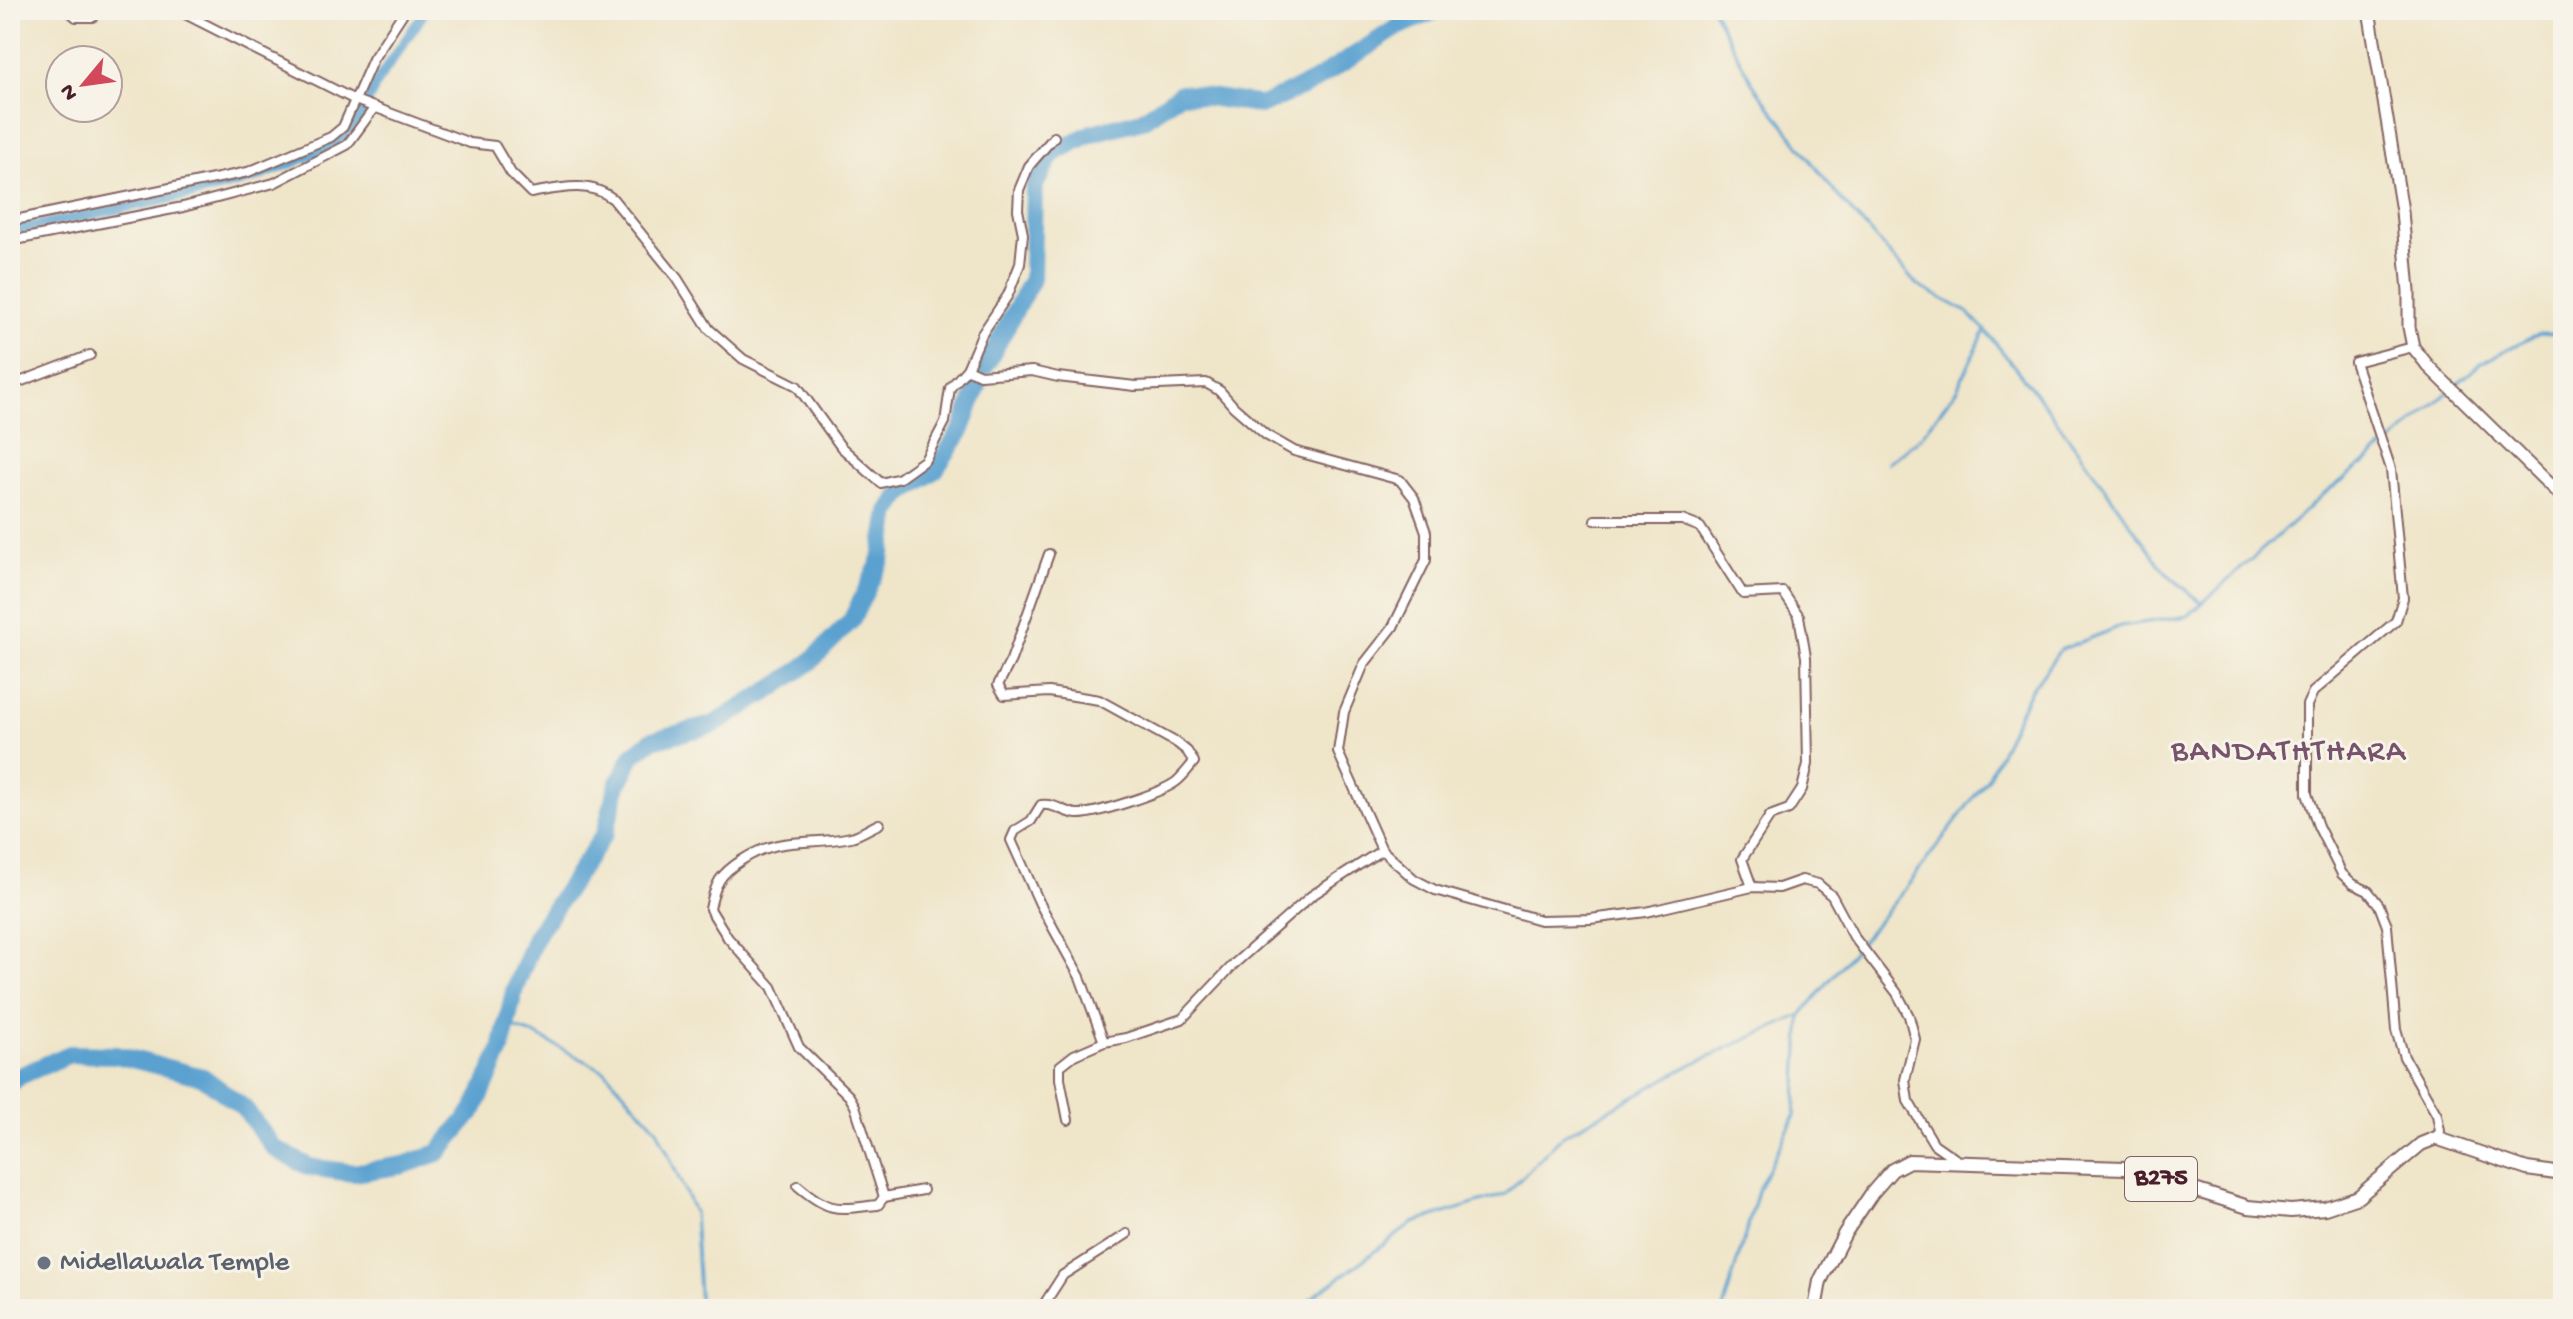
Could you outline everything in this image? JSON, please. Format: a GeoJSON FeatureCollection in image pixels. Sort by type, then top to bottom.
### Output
{"type":"FeatureCollection","features":[{"type":"Feature","properties":{"kind":"main road"},"geometry":{"type":"LineString","coordinates":[[2369,10],[2402,211],[2413,347],[2429,367],[2563,498]]}},
{"type":"Feature","properties":{"kind":"main road"},"geometry":{"type":"LineString","coordinates":[[2436,1138],[2527,1169],[2563,1174]]}},
{"type":"Feature","properties":{"kind":"main road","name":"B275"},"geometry":{"type":"LineString","coordinates":[[1815,1309],[1820,1281],[1845,1233],[1892,1170],[1909,1161],[2125,1168],[2248,1207],[2291,1211],[2325,1208],[2358,1197],[2421,1144],[2436,1138]]}},
{"type":"Feature","properties":{"kind":"main road"},"geometry":{"type":"LineString","coordinates":[[10,1301],[20,1309]]}},
{"type":"Feature","properties":{"kind":"street"},"geometry":{"type":"LineString","coordinates":[[68,10],[76,17],[93,17],[102,10]]}},
{"type":"Feature","properties":{"kind":"street"},"geometry":{"type":"LineString","coordinates":[[177,10],[357,102],[470,143],[495,146],[511,173],[531,193],[569,187],[602,190],[613,199],[677,278],[709,329],[743,359],[797,386],[841,447],[881,483],[900,478],[925,460],[945,422],[950,388],[967,369],[982,334],[1008,295],[1020,264],[1023,234],[1018,210],[1019,190],[1029,166],[1054,137]]}},
{"type":"Feature","properties":{"kind":"street"},"geometry":{"type":"LineString","coordinates":[[10,221],[248,172],[331,137],[343,127],[357,102],[373,59],[405,10]]}},
{"type":"Feature","properties":{"kind":"street"},"geometry":{"type":"LineString","coordinates":[[10,241],[183,207],[274,183],[347,145],[373,106]]}},
{"type":"Feature","properties":{"kind":"street"},"geometry":{"type":"LineString","coordinates":[[2413,347],[2355,362],[2391,469],[2403,598],[2396,621],[2313,692],[2307,705],[2307,794],[2318,826],[2342,874],[2368,891],[2379,905],[2387,926],[2396,1030],[2404,1057],[2437,1115],[2440,1131],[2436,1138]]}},
{"type":"Feature","properties":{"kind":"street"},"geometry":{"type":"LineString","coordinates":[[10,380],[22,381],[90,355]]}},
{"type":"Feature","properties":{"kind":"street"},"geometry":{"type":"LineString","coordinates":[[967,369],[980,375],[1032,371],[1135,386],[1206,383],[1220,391],[1266,435],[1294,451],[1400,480],[1414,498],[1426,532],[1426,560],[1393,627],[1364,664],[1344,712],[1338,752],[1382,850],[1414,879],[1435,890],[1540,920],[1590,919],[1646,912],[1752,887],[1779,888],[1802,880],[1818,884],[1832,896],[1909,1016],[1915,1039],[1905,1080],[1908,1101],[1934,1144],[1943,1153],[1960,1161]]}},
{"type":"Feature","properties":{"kind":"street"},"geometry":{"type":"LineString","coordinates":[[1595,520],[1682,520],[1700,527],[1743,594],[1783,592],[1799,616],[1806,657],[1808,764],[1802,789],[1789,809],[1770,816],[1742,859],[1752,887]]}},
{"type":"Feature","properties":{"kind":"street"},"geometry":{"type":"LineString","coordinates":[[1049,554],[1011,660],[998,685],[1000,690],[1004,695],[1049,692],[1099,700],[1177,743],[1194,762],[1177,782],[1149,795],[1095,811],[1076,814],[1049,804],[1041,805],[1031,821],[1015,831],[1011,840],[1040,904],[1080,977],[1104,1042]]}},
{"type":"Feature","properties":{"kind":"street"},"geometry":{"type":"LineString","coordinates":[[879,824],[853,837],[781,843],[759,849],[726,870],[714,887],[710,909],[728,938],[772,987],[799,1047],[849,1096],[884,1197]]}},
{"type":"Feature","properties":{"kind":"street"},"geometry":{"type":"LineString","coordinates":[[1068,1120],[1060,1066],[1074,1055],[1104,1042],[1182,1019],[1234,964],[1311,896],[1382,850]]}},
{"type":"Feature","properties":{"kind":"street"},"geometry":{"type":"LineString","coordinates":[[798,1186],[817,1202],[837,1209],[878,1205],[884,1197],[923,1190]]}},
{"type":"Feature","properties":{"kind":"street"},"geometry":{"type":"LineString","coordinates":[[1041,1309],[1063,1275],[1127,1234]]}},
{"type":"Feature","properties":{"kind":"street"},"geometry":{"type":"LineString","coordinates":[[2556,1309],[2563,1302]]}},
{"type":"Feature","properties":{"kind":"waterway"},"geometry":{"type":"LineString","coordinates":[[10,231],[203,192],[254,178],[319,152],[337,141],[359,119],[377,82],[426,10]]}},
{"type":"Feature","properties":{"kind":"waterway"},"geometry":{"type":"LineString","coordinates":[[985,367],[1032,279],[1034,187],[1052,154],[1092,133],[1142,120],[1181,93],[1262,105],[1313,82],[1398,27],[1437,10]]}},
{"type":"Feature","properties":{"kind":"waterway"},"geometry":{"type":"LineString","coordinates":[[1713,10],[1754,86],[1836,194],[1917,285],[1967,312],[1985,330],[2048,409],[2165,572],[2202,603]]}},
{"type":"Feature","properties":{"kind":"waterway"},"geometry":{"type":"LineString","coordinates":[[1888,463],[1919,439],[1957,389],[1985,330]]}},
{"type":"Feature","properties":{"kind":"waterway"},"geometry":{"type":"LineString","coordinates":[[2454,387],[2480,364],[2540,333],[2563,334]]}},
{"type":"Feature","properties":{"kind":"waterway"},"geometry":{"type":"LineString","coordinates":[[10,1084],[20,1076],[70,1054],[116,1055],[203,1077],[244,1108],[274,1148],[309,1167],[353,1173],[404,1165],[438,1153],[474,1110],[501,1050],[514,991],[535,937],[605,833],[617,787],[632,756],[652,740],[713,725],[775,687],[809,663],[851,621],[881,560],[889,511],[900,495],[935,470],[962,429],[979,383]]}},
{"type":"Feature","properties":{"kind":"waterway"},"geometry":{"type":"LineString","coordinates":[[1297,1309],[1413,1223],[1506,1194],[1562,1136],[1692,1064],[1801,1015],[1905,889],[1988,778],[2029,693],[2060,650],[2121,626],[2188,616],[2323,495],[2393,441],[2448,392]]}},
{"type":"Feature","properties":{"kind":"waterway"},"geometry":{"type":"LineString","coordinates":[[1723,1309],[1759,1188],[1795,1116],[1801,1015]]}},
{"type":"Feature","properties":{"kind":"waterway"},"geometry":{"type":"LineString","coordinates":[[505,1025],[534,1034],[606,1072],[657,1129],[694,1212],[700,1309]]}},
{"type":"Feature","properties":{"kind":"place","name":"Midellawala Temple"},"geometry":{"type":"Point","coordinates":[44,1263]}},
{"type":"Feature","properties":{"kind":"district","name":"BANDATHTHARA"},"geometry":{"type":"Point","coordinates":[2289,753]}}]}
